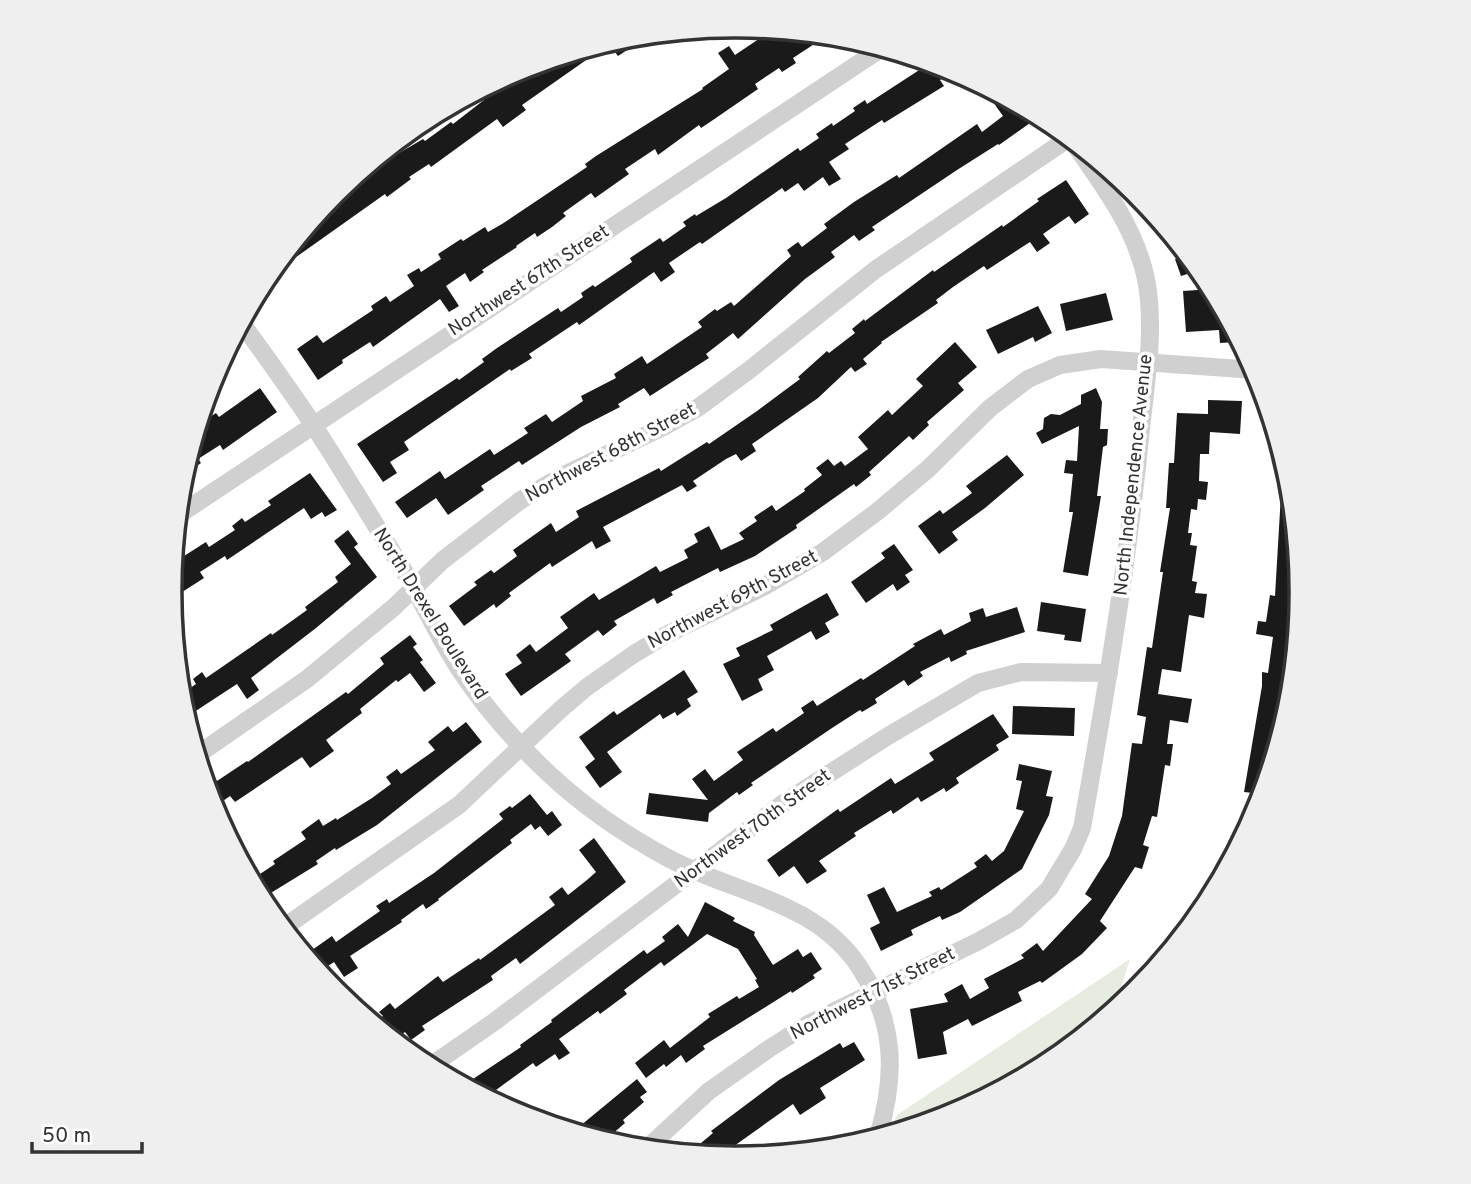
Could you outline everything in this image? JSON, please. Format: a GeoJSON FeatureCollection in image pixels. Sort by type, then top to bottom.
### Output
{"type":"FeatureCollection","features":[{"type":"Feature","properties":{"kind":"street","name":"Northwest 67th Street"},"geometry":{"type":"LineString","coordinates":[[189,508],[871,55]]}},
{"type":"Feature","properties":{"kind":"street","name":"Northwest 68th Street"},"geometry":{"type":"LineString","coordinates":[[205,749],[307,679],[393,608],[413,586],[521,500],[562,476],[699,407],[748,372],[875,270],[1060,145]]}},
{"type":"Feature","properties":{"kind":"street","name":"North Independence Avenue"},"geometry":{"type":"LineString","coordinates":[[1082,828],[1132,522],[1148,363],[1150,308],[1139,254],[1117,208],[1090,168]]}},
{"type":"Feature","properties":{"kind":"street","name":"North Drexel Boulevard"},"geometry":{"type":"LineString","coordinates":[[247,331],[313,424],[413,586],[457,665],[481,699],[522,746],[574,795],[629,835],[668,858],[793,908],[831,934],[861,968],[884,1017],[891,1058],[886,1112],[881,1126]]}},
{"type":"Feature","properties":{"kind":"street","name":"Northwest 69th Street"},"geometry":{"type":"LineString","coordinates":[[291,922],[459,805],[587,687],[634,654],[664,636],[765,586],[823,552],[928,469],[996,403],[1028,379],[1060,365],[1101,359],[1242,369]]}},
{"type":"Feature","properties":{"kind":"street","name":"Northwest 70th Street"},"geometry":{"type":"LineString","coordinates":[[440,1059],[494,1022],[785,802],[888,736],[978,683],[1021,672],[1109,673]]}},
{"type":"Feature","properties":{"kind":"street","name":"Northwest 71st Street"},"geometry":{"type":"LineString","coordinates":[[656,1140],[709,1091],[740,1067],[808,1024],[979,941],[1016,920],[1049,889],[1082,828]]}},
{"type":"Feature","properties":{"kind":"shaded area"},"geometry":{"type":"Polygon","coordinates":[[[1130,959],[1121,989],[1043,1052],[980,1088],[947,1103],[894,1122],[897,1115],[1130,959]]]}},
{"type":"Feature","properties":{"kind":"building"},"geometry":{"type":"Polygon","coordinates":[[[758,39],[814,44],[793,58],[796,63],[782,72],[779,68],[755,84],[758,89],[701,128],[699,125],[658,155],[655,149],[625,169],[629,174],[595,198],[591,193],[563,213],[566,216],[552,227],[537,237],[535,233],[482,270],[484,272],[470,282],[465,273],[446,286],[459,306],[449,312],[440,299],[373,347],[370,342],[342,360],[343,363],[318,380],[297,349],[317,335],[323,343],[373,310],[371,306],[386,296],[390,302],[414,286],[407,275],[419,268],[421,272],[441,259],[438,254],[461,239],[463,241],[485,227],[488,232],[502,224],[587,167],[585,164],[596,156],[703,89],[729,69],[718,53],[729,46],[735,55],[758,39]]]}},
{"type":"Feature","properties":{"kind":"building"},"geometry":{"type":"Polygon","coordinates":[[[629,49],[618,56],[615,52],[629,49]]]}},
{"type":"Feature","properties":{"kind":"building"},"geometry":{"type":"Polygon","coordinates":[[[589,58],[522,105],[526,110],[503,127],[497,119],[431,167],[429,164],[409,177],[411,179],[387,197],[385,194],[293,259],[319,227],[371,176],[399,153],[423,139],[425,141],[451,122],[453,124],[484,100],[524,81],[589,58]]]}},
{"type":"Feature","properties":{"kind":"building"},"geometry":{"type":"Polygon","coordinates":[[[919,70],[942,79],[944,86],[845,144],[849,149],[829,162],[841,179],[829,186],[823,177],[804,191],[798,183],[785,192],[782,188],[702,244],[700,242],[669,263],[675,272],[661,282],[654,272],[579,325],[577,322],[529,354],[532,358],[511,371],[510,369],[404,442],[409,450],[390,462],[397,473],[383,482],[357,444],[457,378],[459,380],[484,362],[482,359],[497,348],[558,308],[561,312],[583,297],[581,293],[593,285],[595,287],[632,262],[630,258],[660,238],[663,242],[686,226],[683,222],[695,214],[696,216],[726,198],[798,148],[800,151],[819,138],[816,134],[855,111],[853,108],[865,100],[867,104],[919,70]]]}},
{"type":"Feature","properties":{"kind":"building"},"geometry":{"type":"Polygon","coordinates":[[[994,103],[1029,124],[872,227],[875,230],[859,241],[854,235],[831,252],[835,257],[805,279],[738,339],[733,333],[706,354],[709,358],[650,396],[644,388],[618,404],[620,407],[581,427],[522,465],[519,461],[481,486],[484,490],[448,515],[436,498],[407,518],[395,502],[440,471],[445,479],[490,449],[494,455],[528,433],[524,428],[546,414],[552,422],[583,401],[581,396],[616,378],[614,374],[642,356],[647,364],[702,327],[698,322],[715,309],[717,311],[731,302],[734,306],[791,256],[787,250],[798,242],[802,247],[827,228],[824,224],[854,202],[897,175],[899,178],[977,124],[982,132],[1003,116],[994,103]]]}},
{"type":"Feature","properties":{"kind":"building"},"geometry":{"type":"Polygon","coordinates":[[[1066,180],[1089,214],[1075,224],[1069,216],[1043,234],[1050,243],[1037,252],[1030,242],[987,270],[984,266],[953,287],[936,300],[938,303],[881,342],[863,359],[867,364],[855,372],[851,367],[818,398],[752,444],[756,451],[741,461],[736,454],[693,481],[697,486],[687,492],[682,485],[603,527],[611,541],[596,549],[592,541],[552,567],[550,563],[509,593],[511,596],[496,608],[494,604],[464,626],[449,606],[477,585],[474,582],[491,570],[494,573],[517,556],[513,550],[551,523],[556,532],[579,517],[576,511],[659,468],[661,471],[707,442],[709,444],[757,411],[800,379],[798,377],[827,351],[829,353],[855,333],[852,329],[864,319],[865,321],[933,270],[934,272],[1002,225],[1003,227],[1039,201],[1037,199],[1066,180]]]}},
{"type":"Feature","properties":{"kind":"building"},"geometry":{"type":"Polygon","coordinates":[[[1177,258],[1188,274],[1181,276],[1175,259],[1177,258]]]}},
{"type":"Feature","properties":{"kind":"building"},"geometry":{"type":"Polygon","coordinates":[[[1200,290],[1230,342],[1220,343],[1219,330],[1186,332],[1183,291],[1200,290]]]}},
{"type":"Feature","properties":{"kind":"building"},"geometry":{"type":"Polygon","coordinates":[[[1106,293],[1113,320],[1066,331],[1060,304],[1106,293]]]}},
{"type":"Feature","properties":{"kind":"building"},"geometry":{"type":"Polygon","coordinates":[[[1038,306],[1052,333],[1035,342],[1033,337],[998,354],[986,330],[1038,306]]]}},
{"type":"Feature","properties":{"kind":"building"},"geometry":{"type":"Polygon","coordinates":[[[955,342],[977,367],[958,383],[964,390],[927,422],[929,425],[913,440],[909,436],[869,472],[871,475],[856,487],[854,484],[755,556],[720,572],[718,568],[671,592],[673,595],[657,604],[654,598],[614,621],[617,625],[603,636],[598,630],[565,654],[571,661],[521,696],[505,674],[522,663],[516,655],[530,644],[536,652],[568,628],[560,617],[594,593],[599,600],[656,566],[660,572],[688,558],[684,550],[698,542],[694,534],[709,526],[721,550],[744,539],[739,533],[757,521],[754,517],[772,505],[776,511],[805,491],[804,489],[822,475],[816,468],[828,459],[834,466],[841,461],[845,466],[868,449],[858,437],[888,410],[892,415],[923,386],[916,379],[955,342]]]}},
{"type":"Feature","properties":{"kind":"building"},"geometry":{"type":"Polygon","coordinates":[[[260,388],[277,412],[223,450],[220,445],[199,458],[210,417],[216,413],[219,417],[260,388]]]}},
{"type":"Feature","properties":{"kind":"building"},"geometry":{"type":"Polygon","coordinates":[[[1096,388],[1102,402],[1100,429],[1108,429],[1107,445],[1103,447],[1097,496],[1101,496],[1088,576],[1063,572],[1073,512],[1069,512],[1073,474],[1064,473],[1066,460],[1077,461],[1079,426],[1042,444],[1036,433],[1043,429],[1044,418],[1051,414],[1060,415],[1081,404],[1081,395],[1096,388]]]}},
{"type":"Feature","properties":{"kind":"building"},"geometry":{"type":"Polygon","coordinates":[[[1208,400],[1242,401],[1240,434],[1210,432],[1209,454],[1200,454],[1199,481],[1208,482],[1206,500],[1198,499],[1197,510],[1191,509],[1188,533],[1192,533],[1190,545],[1197,546],[1192,581],[1197,582],[1195,593],[1207,594],[1204,618],[1189,615],[1181,672],[1162,669],[1158,694],[1192,699],[1188,723],[1170,720],[1167,744],[1173,744],[1170,766],[1165,765],[1157,817],[1152,816],[1143,845],[1149,847],[1142,869],[1135,867],[1100,921],[1107,928],[1082,954],[1042,983],[1040,981],[1018,992],[1022,1001],[972,1026],[968,1019],[943,1032],[947,1054],[918,1059],[910,1009],[948,1002],[944,994],[962,984],[970,999],[989,988],[984,979],[1024,958],[1021,955],[1037,943],[1043,951],[1092,899],[1085,894],[1109,856],[1122,816],[1132,743],[1142,744],[1146,717],[1137,715],[1147,647],[1152,648],[1163,572],[1160,572],[1170,508],[1166,508],[1169,463],[1174,463],[1177,413],[1208,414],[1208,400]]]}},
{"type":"Feature","properties":{"kind":"building"},"geometry":{"type":"Polygon","coordinates":[[[1007,455],[1024,475],[952,532],[958,540],[939,554],[918,526],[940,510],[943,514],[972,493],[966,486],[1007,455]]]}},
{"type":"Feature","properties":{"kind":"building"},"geometry":{"type":"Polygon","coordinates":[[[310,473],[337,510],[325,517],[322,512],[311,519],[304,508],[227,560],[225,556],[200,572],[204,578],[182,592],[183,557],[206,542],[209,547],[235,530],[232,526],[242,518],[245,522],[271,505],[268,501],[310,473]]]}},
{"type":"Feature","properties":{"kind":"building"},"geometry":{"type":"Polygon","coordinates":[[[1281,500],[1288,556],[1289,592],[1284,664],[1260,770],[1251,793],[1244,792],[1262,672],[1268,673],[1273,637],[1256,634],[1258,621],[1266,622],[1270,595],[1275,596],[1281,500]]]}},
{"type":"Feature","properties":{"kind":"building"},"geometry":{"type":"Polygon","coordinates":[[[348,530],[358,544],[354,547],[377,577],[251,678],[259,690],[247,699],[237,684],[196,711],[191,687],[196,684],[193,679],[202,672],[206,678],[271,633],[272,635],[307,610],[305,607],[338,582],[335,577],[351,564],[334,541],[348,530]]]}},
{"type":"Feature","properties":{"kind":"building"},"geometry":{"type":"Polygon","coordinates":[[[894,544],[913,570],[905,575],[910,582],[897,591],[893,584],[866,603],[851,582],[885,558],[881,553],[894,544]]]}},
{"type":"Feature","properties":{"kind":"building"},"geometry":{"type":"Polygon","coordinates":[[[827,593],[839,615],[825,623],[830,632],[816,640],[811,631],[767,656],[774,670],[758,679],[763,690],[742,701],[723,664],[740,656],[736,648],[773,630],[770,625],[827,593]]]}},
{"type":"Feature","properties":{"kind":"building"},"geometry":{"type":"Polygon","coordinates":[[[1041,602],[1086,609],[1081,642],[1064,640],[1065,635],[1037,631],[1041,602]]]}},
{"type":"Feature","properties":{"kind":"building"},"geometry":{"type":"Polygon","coordinates":[[[1017,607],[1025,632],[966,651],[967,654],[951,662],[949,657],[920,672],[923,676],[908,686],[904,680],[875,699],[877,703],[862,712],[860,710],[832,728],[751,783],[753,785],[739,795],[737,792],[709,813],[708,822],[646,814],[649,793],[708,800],[692,779],[705,769],[714,781],[743,760],[737,752],[773,728],[776,732],[804,713],[801,708],[813,700],[817,706],[861,678],[863,680],[915,646],[913,644],[941,629],[944,635],[971,621],[969,613],[983,608],[986,617],[1017,607]]]}},
{"type":"Feature","properties":{"kind":"building"},"geometry":{"type":"Polygon","coordinates":[[[410,635],[417,644],[413,647],[423,660],[420,662],[436,683],[424,692],[410,673],[398,682],[396,680],[360,709],[362,713],[326,740],[334,751],[310,768],[302,757],[235,802],[230,796],[223,801],[214,779],[217,781],[248,762],[346,692],[348,694],[384,664],[380,658],[410,635]]]}},
{"type":"Feature","properties":{"kind":"building"},"geometry":{"type":"Polygon","coordinates":[[[684,670],[698,692],[687,699],[691,706],[677,716],[675,712],[663,719],[660,714],[607,752],[622,772],[600,788],[585,767],[595,759],[579,737],[614,711],[617,715],[684,670]]]}},
{"type":"Feature","properties":{"kind":"building"},"geometry":{"type":"Polygon","coordinates":[[[1013,706],[1075,708],[1074,736],[1012,734],[1013,706]]]}},
{"type":"Feature","properties":{"kind":"building"},"geometry":{"type":"Polygon","coordinates":[[[993,714],[1009,737],[996,745],[999,750],[956,778],[959,783],[946,792],[944,788],[921,802],[918,797],[893,814],[891,810],[854,833],[856,836],[819,861],[827,871],[807,884],[794,866],[779,877],[767,860],[838,809],[840,812],[891,778],[895,784],[934,760],[929,753],[993,714]]]}},
{"type":"Feature","properties":{"kind":"building"},"geometry":{"type":"Polygon","coordinates":[[[466,722],[482,742],[377,825],[336,850],[335,848],[316,861],[318,864],[271,893],[259,874],[275,864],[273,861],[306,839],[301,832],[319,819],[323,826],[336,818],[337,820],[372,798],[391,784],[386,777],[397,769],[401,774],[435,750],[428,742],[448,726],[453,732],[466,722]]]}},
{"type":"Feature","properties":{"kind":"building"},"geometry":{"type":"Polygon","coordinates":[[[1019,764],[1052,771],[1046,796],[1053,797],[1049,815],[1022,869],[960,912],[942,920],[940,916],[911,930],[913,935],[881,951],[870,928],[880,923],[867,895],[884,887],[897,912],[932,896],[929,892],[939,887],[941,890],[977,867],[974,863],[986,854],[992,861],[1004,851],[1024,811],[1016,809],[1022,781],[1016,780],[1019,764]]]}},
{"type":"Feature","properties":{"kind":"building"},"geometry":{"type":"Polygon","coordinates":[[[530,794],[547,815],[552,811],[562,825],[548,836],[540,826],[535,830],[531,824],[510,840],[512,843],[439,900],[426,909],[423,904],[401,920],[402,922],[350,956],[358,968],[344,977],[334,962],[328,966],[313,949],[332,936],[336,942],[380,911],[376,906],[387,899],[389,903],[434,873],[503,819],[499,814],[510,806],[512,808],[530,794]]]}},
{"type":"Feature","properties":{"kind":"building"},"geometry":{"type":"Polygon","coordinates":[[[594,838],[626,882],[520,964],[516,958],[491,976],[493,980],[422,1026],[425,1030],[411,1040],[405,1032],[403,1034],[382,1017],[379,1012],[390,1003],[395,1009],[438,976],[443,982],[479,958],[480,960],[555,905],[549,897],[562,887],[568,895],[587,880],[596,872],[579,850],[594,838]]]}},
{"type":"Feature","properties":{"kind":"building"},"geometry":{"type":"Polygon","coordinates":[[[705,902],[755,932],[754,935],[773,965],[798,949],[803,957],[811,952],[822,969],[813,975],[815,978],[792,993],[791,991],[703,1046],[705,1049],[686,1063],[681,1055],[646,1078],[635,1063],[664,1040],[670,1048],[710,1017],[708,1014],[737,996],[739,999],[759,987],[755,980],[757,979],[738,949],[707,934],[664,966],[661,962],[624,990],[627,994],[559,1039],[570,1053],[559,1060],[555,1054],[536,1067],[533,1063],[496,1090],[473,1079],[521,1047],[520,1045],[552,1022],[551,1020],[644,950],[647,954],[665,941],[662,937],[678,924],[688,937],[705,902]]]}},
{"type":"Feature","properties":{"kind":"building"},"geometry":{"type":"Polygon","coordinates":[[[854,1042],[865,1060],[820,1088],[826,1098],[800,1115],[793,1104],[734,1146],[700,1144],[713,1133],[711,1131],[779,1080],[840,1043],[843,1048],[854,1042]]]}},
{"type":"Feature","properties":{"kind":"building"},"geometry":{"type":"Polygon","coordinates":[[[637,1079],[647,1092],[640,1097],[644,1102],[623,1120],[625,1123],[615,1132],[583,1124],[637,1079]]]}}]}
